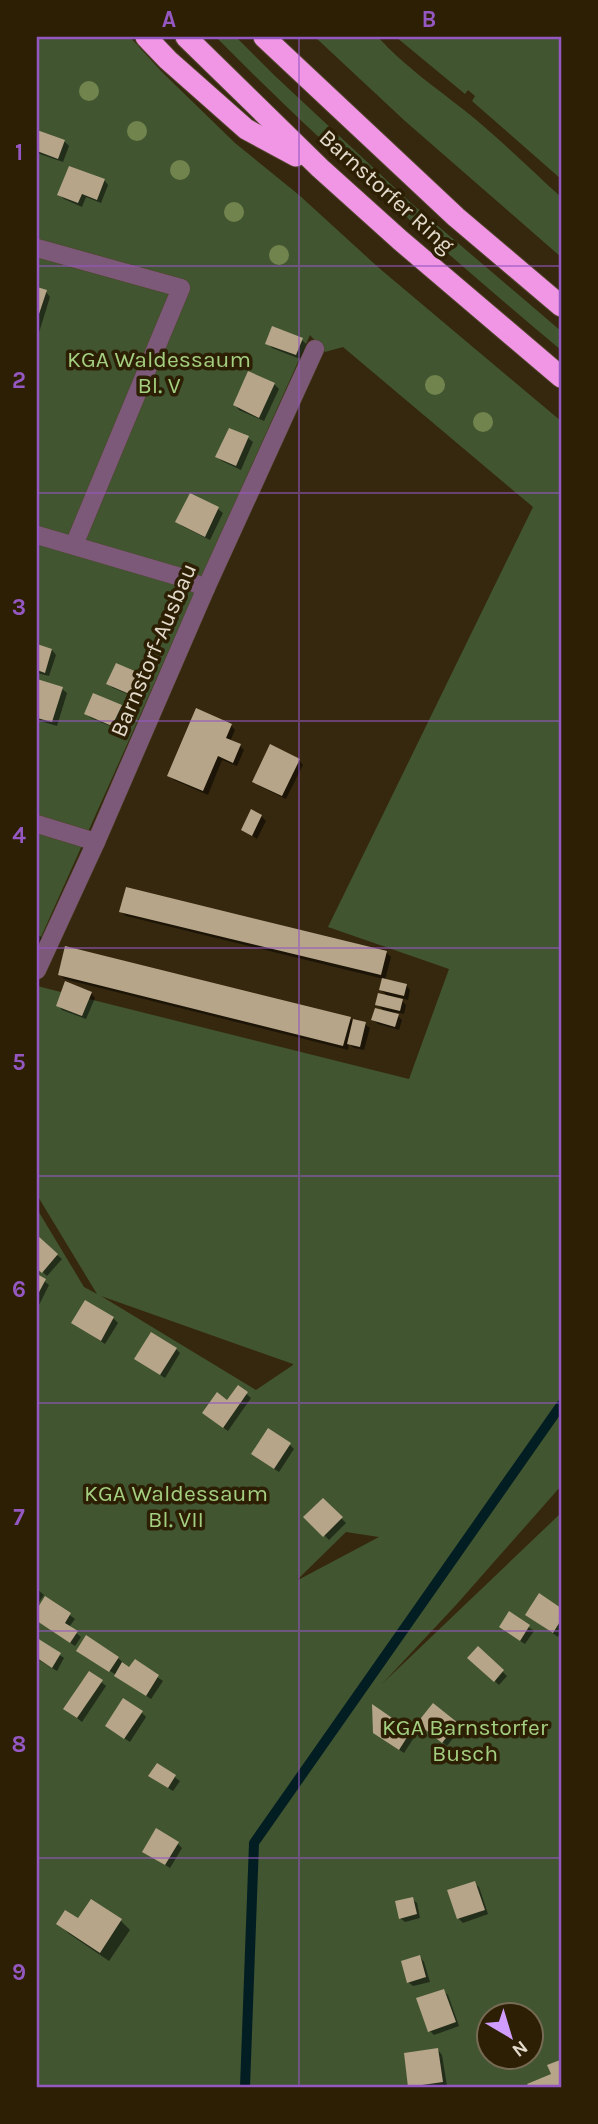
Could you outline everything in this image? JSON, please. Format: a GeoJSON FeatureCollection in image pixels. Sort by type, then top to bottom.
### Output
{"type":"FeatureCollection","features":[{"type":"Feature","properties":{"kind":"highway"},"geometry":{"type":"LineString","coordinates":[[146,37],[246,129],[320,168]]}},
{"type":"Feature","properties":{"kind":"highway","name":"Barnstorfer Ring"},"geometry":{"type":"LineString","coordinates":[[186,37],[320,168],[561,377]]}},
{"type":"Feature","properties":{"kind":"highway","name":"Barnstorfer Ring"},"geometry":{"type":"LineString","coordinates":[[264,37],[456,217],[561,306]]}},
{"type":"Feature","properties":{"kind":"lane"},"geometry":{"type":"LineString","coordinates":[[37,248],[181,288],[74,545]]}},
{"type":"Feature","properties":{"kind":"lane","name":"Barnstorf-Ausbau"},"geometry":{"type":"LineString","coordinates":[[37,970],[314,349]]}},
{"type":"Feature","properties":{"kind":"lane"},"geometry":{"type":"LineString","coordinates":[[37,535],[177,576],[206,588]]}},
{"type":"Feature","properties":{"kind":"lane"},"geometry":{"type":"LineString","coordinates":[[37,824],[96,842]]}},
{"type":"Feature","properties":{"kind":"green space"},"geometry":{"type":"Polygon","coordinates":[[[37,37],[130,37],[235,143],[561,421],[561,1486],[383,1683],[561,1513],[561,2087],[37,2087],[37,1209],[84,1287],[97,1294],[37,1195],[37,986],[409,1079],[449,969],[328,927],[533,507],[343,347],[325,352],[310,335],[37,946],[37,37]],[[101,1296],[256,1390],[293,1364],[101,1296]],[[346,1532],[298,1579],[298,1580],[379,1537],[346,1532]]]}},
{"type":"Feature","properties":{"kind":"green space"},"geometry":{"type":"Polygon","coordinates":[[[216,37],[236,37],[411,203],[561,331],[561,350],[385,198],[299,119],[216,37]]]}},
{"type":"Feature","properties":{"kind":"green space"},"geometry":{"type":"Polygon","coordinates":[[[315,37],[378,37],[501,142],[561,197],[561,257],[405,121],[315,37]]]}},
{"type":"Feature","properties":{"kind":"green space"},"geometry":{"type":"Polygon","coordinates":[[[396,37],[561,37],[561,179],[472,101],[475,96],[468,90],[465,94],[396,37]]]}},
{"type":"Feature","properties":{"kind":"building"},"geometry":{"type":"Polygon","coordinates":[[[37,130],[65,140],[58,159],[37,151],[37,130]]]}},
{"type":"Feature","properties":{"kind":"building"},"geometry":{"type":"Polygon","coordinates":[[[69,166],[105,179],[97,200],[82,194],[78,203],[57,195],[69,166]]]}},
{"type":"Feature","properties":{"kind":"building"},"geometry":{"type":"Polygon","coordinates":[[[37,287],[47,290],[37,320],[37,287]]]}},
{"type":"Feature","properties":{"kind":"building"},"geometry":{"type":"Polygon","coordinates":[[[272,326],[303,338],[296,355],[265,344],[272,326]]]}},
{"type":"Feature","properties":{"kind":"building"},"geometry":{"type":"Polygon","coordinates":[[[248,371],[275,383],[259,418],[233,405],[248,371]]]}},
{"type":"Feature","properties":{"kind":"building"},"geometry":{"type":"Polygon","coordinates":[[[229,428],[249,436],[236,466],[215,457],[229,428]]]}},
{"type":"Feature","properties":{"kind":"building"},"geometry":{"type":"Polygon","coordinates":[[[190,493],[219,507],[205,537],[175,522],[190,493]]]}},
{"type":"Feature","properties":{"kind":"building"},"geometry":{"type":"Polygon","coordinates":[[[37,644],[52,649],[45,673],[37,670],[37,644]]]}},
{"type":"Feature","properties":{"kind":"building"},"geometry":{"type":"Polygon","coordinates":[[[116,663],[144,675],[134,696],[106,684],[116,663]]]}},
{"type":"Feature","properties":{"kind":"building"},"geometry":{"type":"Polygon","coordinates":[[[37,679],[63,687],[52,722],[37,718],[37,679]]]}},
{"type":"Feature","properties":{"kind":"building"},"geometry":{"type":"Polygon","coordinates":[[[93,693],[122,705],[112,726],[84,714],[93,693]]]}},
{"type":"Feature","properties":{"kind":"building"},"geometry":{"type":"Polygon","coordinates":[[[196,708],[232,724],[226,738],[241,744],[233,763],[218,756],[203,791],[167,776],[196,708]]]}},
{"type":"Feature","properties":{"kind":"building"},"geometry":{"type":"Polygon","coordinates":[[[270,744],[300,759],[282,796],[252,782],[270,744]]]}},
{"type":"Feature","properties":{"kind":"building"},"geometry":{"type":"Polygon","coordinates":[[[251,809],[262,815],[252,836],[241,830],[251,809]]]}},
{"type":"Feature","properties":{"kind":"building"},"geometry":{"type":"Polygon","coordinates":[[[126,887],[387,951],[381,975],[119,912],[126,887]]]}},
{"type":"Feature","properties":{"kind":"building"},"geometry":{"type":"Polygon","coordinates":[[[65,946],[351,1017],[343,1046],[58,975],[65,946]]]}},
{"type":"Feature","properties":{"kind":"building"},"geometry":{"type":"Polygon","coordinates":[[[382,978],[407,984],[404,996],[379,990],[382,978]]]}},
{"type":"Feature","properties":{"kind":"building"},"geometry":{"type":"Polygon","coordinates":[[[65,981],[92,992],[82,1016],[56,1006],[65,981]]]}},
{"type":"Feature","properties":{"kind":"building"},"geometry":{"type":"Polygon","coordinates":[[[378,993],[403,999],[400,1011],[375,1005],[378,993]]]}},
{"type":"Feature","properties":{"kind":"building"},"geometry":{"type":"Polygon","coordinates":[[[375,1008],[399,1014],[395,1027],[371,1020],[375,1008]]]}},
{"type":"Feature","properties":{"kind":"building"},"geometry":{"type":"Polygon","coordinates":[[[353,1019],[366,1022],[360,1047],[347,1044],[353,1019]]]}},
{"type":"Feature","properties":{"kind":"building"},"geometry":{"type":"Polygon","coordinates":[[[37,1235],[58,1254],[42,1273],[37,1269],[37,1235]]]}},
{"type":"Feature","properties":{"kind":"building"},"geometry":{"type":"Polygon","coordinates":[[[37,1274],[46,1279],[37,1296],[37,1274]]]}},
{"type":"Feature","properties":{"kind":"building"},"geometry":{"type":"Polygon","coordinates":[[[85,1300],[114,1317],[101,1341],[71,1323],[85,1300]]]}},
{"type":"Feature","properties":{"kind":"building"},"geometry":{"type":"Polygon","coordinates":[[[151,1332],[177,1348],[160,1375],[134,1359],[151,1332]]]}},
{"type":"Feature","properties":{"kind":"building"},"geometry":{"type":"Polygon","coordinates":[[[238,1385],[248,1392],[223,1428],[202,1413],[217,1392],[227,1400],[238,1385]]]}},
{"type":"Feature","properties":{"kind":"building"},"geometry":{"type":"Polygon","coordinates":[[[268,1428],[291,1443],[274,1469],[251,1454],[268,1428]]]}},
{"type":"Feature","properties":{"kind":"building"},"geometry":{"type":"Polygon","coordinates":[[[323,1498],[343,1517],[323,1537],[303,1517],[323,1498]]]}},
{"type":"Feature","properties":{"kind":"building"},"geometry":{"type":"Polygon","coordinates":[[[539,1593],[561,1608],[561,1620],[553,1633],[525,1615],[539,1593]]]}},
{"type":"Feature","properties":{"kind":"building"},"geometry":{"type":"Polygon","coordinates":[[[45,1596],[71,1613],[65,1623],[78,1631],[70,1643],[37,1621],[37,1609],[45,1596]]]}},
{"type":"Feature","properties":{"kind":"building"},"geometry":{"type":"Polygon","coordinates":[[[509,1611],[530,1625],[520,1641],[499,1627],[509,1611]]]}},
{"type":"Feature","properties":{"kind":"building"},"geometry":{"type":"Polygon","coordinates":[[[86,1635],[119,1657],[109,1672],[76,1651],[86,1635]]]}},
{"type":"Feature","properties":{"kind":"building"},"geometry":{"type":"Polygon","coordinates":[[[37,1638],[61,1653],[52,1668],[37,1658],[37,1638]]]}},
{"type":"Feature","properties":{"kind":"building"},"geometry":{"type":"Polygon","coordinates":[[[478,1646],[504,1670],[494,1682],[467,1658],[478,1646]]]}},
{"type":"Feature","properties":{"kind":"building"},"geometry":{"type":"Polygon","coordinates":[[[135,1659],[159,1675],[146,1696],[114,1676],[122,1662],[129,1667],[135,1659]]]}},
{"type":"Feature","properties":{"kind":"building"},"geometry":{"type":"Polygon","coordinates":[[[89,1671],[103,1680],[77,1718],[63,1709],[89,1671]]]}},
{"type":"Feature","properties":{"kind":"building"},"geometry":{"type":"Polygon","coordinates":[[[123,1698],[143,1711],[124,1739],[105,1726],[123,1698]]]}},
{"type":"Feature","properties":{"kind":"building"},"geometry":{"type":"Polygon","coordinates":[[[433,1703],[458,1723],[442,1743],[417,1723],[433,1703]]]}},
{"type":"Feature","properties":{"kind":"building"},"geometry":{"type":"Polygon","coordinates":[[[372,1704],[411,1731],[399,1750],[373,1733],[372,1704]]]}},
{"type":"Feature","properties":{"kind":"building"},"geometry":{"type":"Polygon","coordinates":[[[157,1763],[176,1775],[168,1788],[148,1776],[157,1763]]]}},
{"type":"Feature","properties":{"kind":"building"},"geometry":{"type":"Polygon","coordinates":[[[156,1828],[179,1842],[165,1865],[142,1852],[156,1828]]]}},
{"type":"Feature","properties":{"kind":"building"},"geometry":{"type":"Polygon","coordinates":[[[475,1881],[485,1910],[457,1919],[447,1890],[475,1881]]]}},
{"type":"Feature","properties":{"kind":"building"},"geometry":{"type":"Polygon","coordinates":[[[413,1897],[417,1914],[399,1919],[395,1901],[413,1897]]]}},
{"type":"Feature","properties":{"kind":"building"},"geometry":{"type":"Polygon","coordinates":[[[91,1899],[122,1919],[100,1953],[56,1924],[65,1910],[78,1918],[91,1899]]]}},
{"type":"Feature","properties":{"kind":"building"},"geometry":{"type":"Polygon","coordinates":[[[420,1955],[426,1977],[407,1983],[401,1961],[420,1955]]]}},
{"type":"Feature","properties":{"kind":"building"},"geometry":{"type":"Polygon","coordinates":[[[444,1989],[456,2022],[428,2032],[416,1998],[444,1989]]]}},
{"type":"Feature","properties":{"kind":"building"},"geometry":{"type":"Polygon","coordinates":[[[438,2048],[443,2082],[408,2087],[404,2053],[438,2048]]]}},
{"type":"Feature","properties":{"kind":"building"},"geometry":{"type":"Polygon","coordinates":[[[560,2060],[561,2087],[529,2087],[527,2084],[551,2074],[547,2065],[560,2060]]]}},
{"type":"Feature","properties":{"kind":"waterway"},"geometry":{"type":"LineString","coordinates":[[245,2087],[254,1843],[561,1405]]}},
{"type":"Feature","properties":{"kind":"park label","name":"KGA Waldessaum Bl. V"},"geometry":{"type":"Point","coordinates":[159,372]}},
{"type":"Feature","properties":{"kind":"park label","name":"KGA Waldessaum Bl. VII"},"geometry":{"type":"Point","coordinates":[176,1506]}},
{"type":"Feature","properties":{"kind":"park label","name":"KGA Barnstorfer Busch"},"geometry":{"type":"Point","coordinates":[465,1740]}}]}
